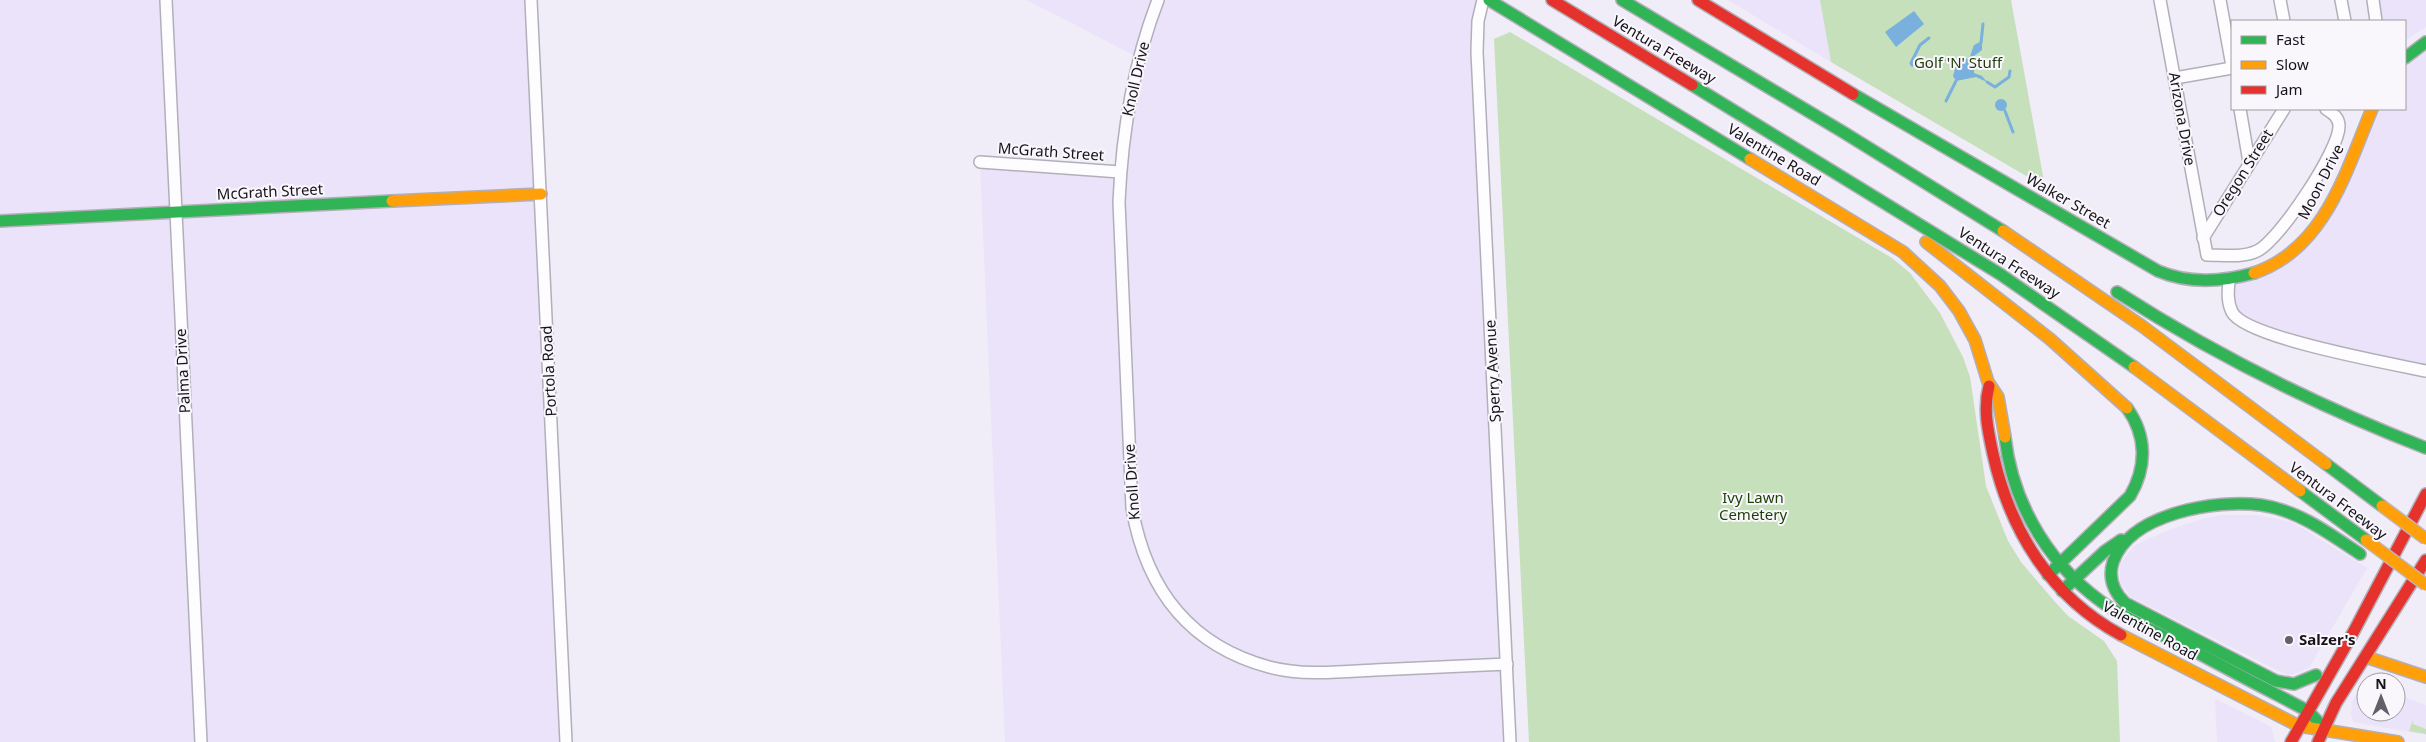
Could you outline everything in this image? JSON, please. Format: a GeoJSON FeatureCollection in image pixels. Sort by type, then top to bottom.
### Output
{"type":"FeatureCollection","features":[{"type":"Feature","properties":{"kind":"main road","name":"Valentine Road"},"geometry":{"type":"LineString","coordinates":[[1489,0],[1895,246],[1924,268],[1946,289],[1959,308],[1981,355],[1989,386],[1998,396],[2008,456],[2017,492],[2041,540],[2075,579],[2112,608],[2308,711],[2324,728]]}},
{"type":"Feature","properties":{"kind":"main road","name":"Ventura Freeway"},"geometry":{"type":"LineString","coordinates":[[1552,0],[1887,203],[2000,274],[2119,356],[2426,585]]}},
{"type":"Feature","properties":{"kind":"main road","name":"Ventura Freeway"},"geometry":{"type":"LineString","coordinates":[[1622,0],[1930,186],[2099,296],[2426,539]]}},
{"type":"Feature","properties":{"kind":"main road","name":"Walker Street"},"geometry":{"type":"LineString","coordinates":[[1698,0],[1836,84],[2148,266],[2175,277],[2202,281],[2229,281]]}},
{"type":"Feature","properties":{"kind":"main road"},"geometry":{"type":"LineString","coordinates":[[2406,57],[2426,42]]}},
{"type":"Feature","properties":{"kind":"main road","name":"Moon Drive"},"geometry":{"type":"LineString","coordinates":[[2229,281],[2278,262],[2312,233],[2331,203],[2372,110]]}},
{"type":"Feature","properties":{"kind":"main road"},"geometry":{"type":"LineString","coordinates":[[1930,186],[2248,371],[2353,420],[2426,448]]}},
{"type":"Feature","properties":{"kind":"main road","name":"McGrath Street"},"geometry":{"type":"LineString","coordinates":[[0,220],[541,194]]}},
{"type":"Feature","properties":{"kind":"main road"},"geometry":{"type":"LineString","coordinates":[[1887,203],[1912,232],[1994,293],[2067,353],[2120,401],[2136,422],[2142,438],[2144,455],[2141,472],[2135,488],[2125,503],[2048,575]]}},
{"type":"Feature","properties":{"kind":"main road","name":"Valentine Road"},"geometry":{"type":"LineString","coordinates":[[1989,386],[1985,398],[1992,448],[2003,495],[2024,543],[2062,591],[2099,621],[2130,639],[2299,726],[2324,728],[2398,742]]}},
{"type":"Feature","properties":{"kind":"main road"},"geometry":{"type":"LineString","coordinates":[[2291,742],[2354,631],[2426,494]]}},
{"type":"Feature","properties":{"kind":"main road"},"geometry":{"type":"LineString","coordinates":[[2062,591],[2114,543],[2135,534],[2162,518],[2193,508],[2222,504],[2260,505],[2297,516],[2316,525],[2360,554],[2406,571]]}},
{"type":"Feature","properties":{"kind":"main road"},"geometry":{"type":"LineString","coordinates":[[2135,534],[2119,548],[2111,567],[2112,585],[2125,603],[2276,681],[2294,684],[2316,675]]}},
{"type":"Feature","properties":{"kind":"main road"},"geometry":{"type":"LineString","coordinates":[[2318,742],[2336,704],[2426,560]]}},
{"type":"Feature","properties":{"kind":"main road"},"geometry":{"type":"LineString","coordinates":[[2250,681],[2292,687],[2308,682],[2316,675],[2346,626],[2374,592]]}},
{"type":"Feature","properties":{"kind":"main road"},"geometry":{"type":"LineString","coordinates":[[2130,639],[2145,637],[2184,657],[2192,657],[2198,654]]}},
{"type":"Feature","properties":{"kind":"main road"},"geometry":{"type":"LineString","coordinates":[[2366,658],[2426,677]]}},
{"type":"Feature","properties":{"kind":"street","name":"Palma Drive"},"geometry":{"type":"LineString","coordinates":[[166,0],[201,742]]}},
{"type":"Feature","properties":{"kind":"street","name":"Portola Road"},"geometry":{"type":"LineString","coordinates":[[531,0],[566,742]]}},
{"type":"Feature","properties":{"kind":"street","name":"Knoll Drive"},"geometry":{"type":"LineString","coordinates":[[1158,0],[1131,92],[1120,172],[1119,230],[1132,508],[1140,546],[1146,563],[1168,599],[1190,624],[1213,643],[1240,657],[1270,668],[1294,672],[1323,673],[1507,664]]}},
{"type":"Feature","properties":{"kind":"street","name":"Sperry Avenue"},"geometry":{"type":"LineString","coordinates":[[1483,0],[1477,43],[1510,742]]}},
{"type":"Feature","properties":{"kind":"street","name":"Arizona Drive"},"geometry":{"type":"LineString","coordinates":[[2160,0],[2203,238]]}},
{"type":"Feature","properties":{"kind":"street"},"geometry":{"type":"LineString","coordinates":[[2220,0],[2231,61]]}},
{"type":"Feature","properties":{"kind":"street"},"geometry":{"type":"LineString","coordinates":[[2280,0],[2284,20]]}},
{"type":"Feature","properties":{"kind":"street"},"geometry":{"type":"LineString","coordinates":[[2341,0],[2345,20]]}},
{"type":"Feature","properties":{"kind":"street"},"geometry":{"type":"LineString","coordinates":[[2372,0],[2376,20]]}},
{"type":"Feature","properties":{"kind":"street"},"geometry":{"type":"LineString","coordinates":[[2175,78],[2231,67]]}},
{"type":"Feature","properties":{"kind":"street"},"geometry":{"type":"LineString","coordinates":[[2240,110],[2249,162]]}},
{"type":"Feature","properties":{"kind":"street","name":"Oregon Street"},"geometry":{"type":"LineString","coordinates":[[2203,238],[2283,110]]}},
{"type":"Feature","properties":{"kind":"street"},"geometry":{"type":"LineString","coordinates":[[2203,238],[2207,255],[2252,253],[2266,246],[2304,200],[2337,137],[2339,124],[2334,114],[2328,110]]}},
{"type":"Feature","properties":{"kind":"street","name":"McGrath Street"},"geometry":{"type":"LineString","coordinates":[[980,162],[1120,172]]}},
{"type":"Feature","properties":{"kind":"street"},"geometry":{"type":"LineString","coordinates":[[2229,281],[2228,297],[2232,313],[2246,324],[2332,352],[2426,371]]}},
{"type":"Feature","properties":{"kind":"shaded area"},"geometry":{"type":"Polygon","coordinates":[[[0,0],[530,0],[566,742],[0,742],[0,0]]]}},
{"type":"Feature","properties":{"kind":"shaded area"},"geometry":{"type":"Polygon","coordinates":[[[1027,0],[1483,0],[1481,9],[1510,742],[1005,742],[980,162],[1120,172],[1139,58],[1027,0]]]}},
{"type":"Feature","properties":{"kind":"shaded area"},"geometry":{"type":"Polygon","coordinates":[[[1728,0],[1820,0],[1831,62],[1728,0]]]}},
{"type":"Feature","properties":{"kind":"shaded area"},"geometry":{"type":"Polygon","coordinates":[[[2376,0],[2426,0],[2426,27],[2406,39],[2406,20],[2381,20],[2376,0]]]}},
{"type":"Feature","properties":{"kind":"shaded area"},"geometry":{"type":"Polygon","coordinates":[[[2426,42],[2426,371],[2284,338],[2232,313],[2229,281],[2303,243],[2371,110],[2406,110],[2406,57],[2426,42]]]}},
{"type":"Feature","properties":{"kind":"shaded area"},"geometry":{"type":"Polygon","coordinates":[[[2223,515],[2256,515],[2292,522],[2367,568],[2309,668],[2289,676],[2131,597],[2120,583],[2120,564],[2134,546],[2166,531],[2202,519],[2223,515]]]}},
{"type":"Feature","properties":{"kind":"shaded area"},"geometry":{"type":"Polygon","coordinates":[[[2356,695],[2356,722],[2406,722],[2406,698],[2426,705],[2426,735],[2354,722],[2351,715],[2352,702],[2356,695]]]}},
{"type":"Feature","properties":{"kind":"shaded area"},"geometry":{"type":"Polygon","coordinates":[[[2215,699],[2271,727],[2275,742],[2217,742],[2215,699]]]}},
{"type":"Feature","properties":{"kind":"green space","name":"Golf 'N' Stuff"},"geometry":{"type":"Polygon","coordinates":[[[1820,0],[2011,0],[2045,187],[1831,62],[1820,0]]]}},
{"type":"Feature","properties":{"kind":"green space","name":"Ivy Lawn Cemetery"},"geometry":{"type":"Polygon","coordinates":[[[1510,32],[1892,258],[1910,273],[1940,313],[1963,357],[1970,377],[1986,486],[2008,541],[2021,562],[2056,603],[2068,616],[2104,641],[2117,661],[2120,742],[1529,742],[1494,39],[1510,32]]]}},
{"type":"Feature","properties":{"kind":"green space"},"geometry":{"type":"Polygon","coordinates":[[[2413,720],[2413,724],[2426,729],[2426,734],[2409,731],[2413,720]]]}},
{"type":"Feature","properties":{"kind":"water"},"geometry":{"type":"Polygon","coordinates":[[[1914,11],[1924,24],[1896,47],[1885,32],[1914,11]]]}},
{"type":"Feature","properties":{"kind":"water"},"geometry":{"type":"Polygon","coordinates":[[[1980,42],[1982,50],[1974,56],[1974,73],[1982,76],[1987,82],[1976,77],[1956,81],[1953,76],[1955,69],[1953,64],[1942,60],[1942,57],[1957,64],[1963,59],[1969,59],[1974,45],[1980,42]]]}},
{"type":"Feature","properties":{"kind":"water"},"geometry":{"type":"Polygon","coordinates":[[[2001,99],[2007,105],[2001,111],[1995,105],[2001,99]]]}},
{"type":"Feature","properties":{"kind":"waterway"},"geometry":{"type":"LineString","coordinates":[[1981,43],[1983,24]]}},
{"type":"Feature","properties":{"kind":"waterway"},"geometry":{"type":"LineString","coordinates":[[1929,38],[1920,45],[1911,63],[1912,65],[1931,63],[1942,58]]}},
{"type":"Feature","properties":{"kind":"waterway"},"geometry":{"type":"LineString","coordinates":[[1987,82],[1995,87],[2009,77],[2010,71]]}},
{"type":"Feature","properties":{"kind":"waterway"},"geometry":{"type":"LineString","coordinates":[[1946,101],[1956,81]]}},
{"type":"Feature","properties":{"kind":"waterway"},"geometry":{"type":"LineString","coordinates":[[2005,111],[2013,132]]}},
{"type":"Feature","properties":{"kind":"traffic: fast"},"geometry":{"type":"LineString","coordinates":[[1489,0],[1750,159]]}},
{"type":"Feature","properties":{"kind":"traffic: fast"},"geometry":{"type":"LineString","coordinates":[[1622,0],[1843,132],[2003,231]]}},
{"type":"Feature","properties":{"kind":"traffic: fast"},"geometry":{"type":"LineString","coordinates":[[2406,57],[2426,42]]}},
{"type":"Feature","properties":{"kind":"traffic: fast"},"geometry":{"type":"LineString","coordinates":[[1692,85],[2000,274],[2134,367]]}},
{"type":"Feature","properties":{"kind":"traffic: fast"},"geometry":{"type":"LineString","coordinates":[[1853,94],[2158,271],[2194,280],[2218,280],[2254,273]]}},
{"type":"Feature","properties":{"kind":"traffic: fast"},"geometry":{"type":"LineString","coordinates":[[0,221],[392,201]]}},
{"type":"Feature","properties":{"kind":"traffic: fast"},"geometry":{"type":"LineString","coordinates":[[2117,292],[2191,337],[2268,378],[2346,415],[2426,448]]}},
{"type":"Feature","properties":{"kind":"traffic: fast"},"geometry":{"type":"LineString","coordinates":[[2048,575],[2130,496],[2136,485],[2142,463],[2141,441],[2134,419],[2127,408]]}},
{"type":"Feature","properties":{"kind":"traffic: fast"},"geometry":{"type":"LineString","coordinates":[[2005,437],[2009,463],[2027,512],[2039,535],[2071,576],[2112,609],[2308,711],[2324,728]]}},
{"type":"Feature","properties":{"kind":"traffic: fast"},"geometry":{"type":"LineString","coordinates":[[2326,464],[2382,506]]}},
{"type":"Feature","properties":{"kind":"traffic: fast"},"geometry":{"type":"LineString","coordinates":[[2300,491],[2366,540]]}},
{"type":"Feature","properties":{"kind":"traffic: fast"},"geometry":{"type":"LineString","coordinates":[[2316,675],[2294,684],[2276,681],[2125,603],[2117,594],[2111,579],[2113,562],[2122,545],[2137,532],[2156,521],[2199,507],[2222,504],[2261,505],[2288,512],[2301,517],[2360,554]]}},
{"type":"Feature","properties":{"kind":"traffic: fast"},"geometry":{"type":"LineString","coordinates":[[2062,591],[2105,551],[2121,540]]}},
{"type":"Feature","properties":{"kind":"traffic: slow"},"geometry":{"type":"LineString","coordinates":[[2254,273],[2278,262],[2299,246],[2316,227],[2342,182],[2372,110]]}},
{"type":"Feature","properties":{"kind":"traffic: slow"},"geometry":{"type":"LineString","coordinates":[[1750,159],[1903,252],[1940,286],[1959,311],[1975,340],[1988,382],[1998,397],[2005,437]]}},
{"type":"Feature","properties":{"kind":"traffic: slow"},"geometry":{"type":"LineString","coordinates":[[392,201],[541,194]]}},
{"type":"Feature","properties":{"kind":"traffic: slow"},"geometry":{"type":"LineString","coordinates":[[2003,231],[2142,326],[2326,464]]}},
{"type":"Feature","properties":{"kind":"traffic: slow"},"geometry":{"type":"LineString","coordinates":[[1926,242],[2050,339],[2127,408]]}},
{"type":"Feature","properties":{"kind":"traffic: slow"},"geometry":{"type":"LineString","coordinates":[[2134,367],[2300,491]]}},
{"type":"Feature","properties":{"kind":"traffic: slow"},"geometry":{"type":"LineString","coordinates":[[2382,506],[2426,539]]}},
{"type":"Feature","properties":{"kind":"traffic: slow"},"geometry":{"type":"LineString","coordinates":[[2366,540],[2426,585]]}},
{"type":"Feature","properties":{"kind":"traffic: slow"},"geometry":{"type":"LineString","coordinates":[[2121,635],[2299,726],[2398,742]]}},
{"type":"Feature","properties":{"kind":"traffic: slow"},"geometry":{"type":"LineString","coordinates":[[2366,657],[2426,677]]}},
{"type":"Feature","properties":{"kind":"traffic: jam"},"geometry":{"type":"LineString","coordinates":[[1552,0],[1692,85]]}},
{"type":"Feature","properties":{"kind":"traffic: jam"},"geometry":{"type":"LineString","coordinates":[[1698,0],[1853,94]]}},
{"type":"Feature","properties":{"kind":"traffic: jam"},"geometry":{"type":"LineString","coordinates":[[1989,386],[1986,412],[1993,454],[2010,509],[2023,535],[2037,559],[2074,602],[2121,635]]}},
{"type":"Feature","properties":{"kind":"traffic: jam"},"geometry":{"type":"LineString","coordinates":[[2291,742],[2354,631],[2426,494]]}},
{"type":"Feature","properties":{"kind":"traffic: jam"},"geometry":{"type":"LineString","coordinates":[[2318,742],[2336,703],[2426,560]]}},
{"type":"Feature","properties":{"kind":"place","name":"Salzer's"},"geometry":{"type":"Point","coordinates":[2289,640]}}]}
